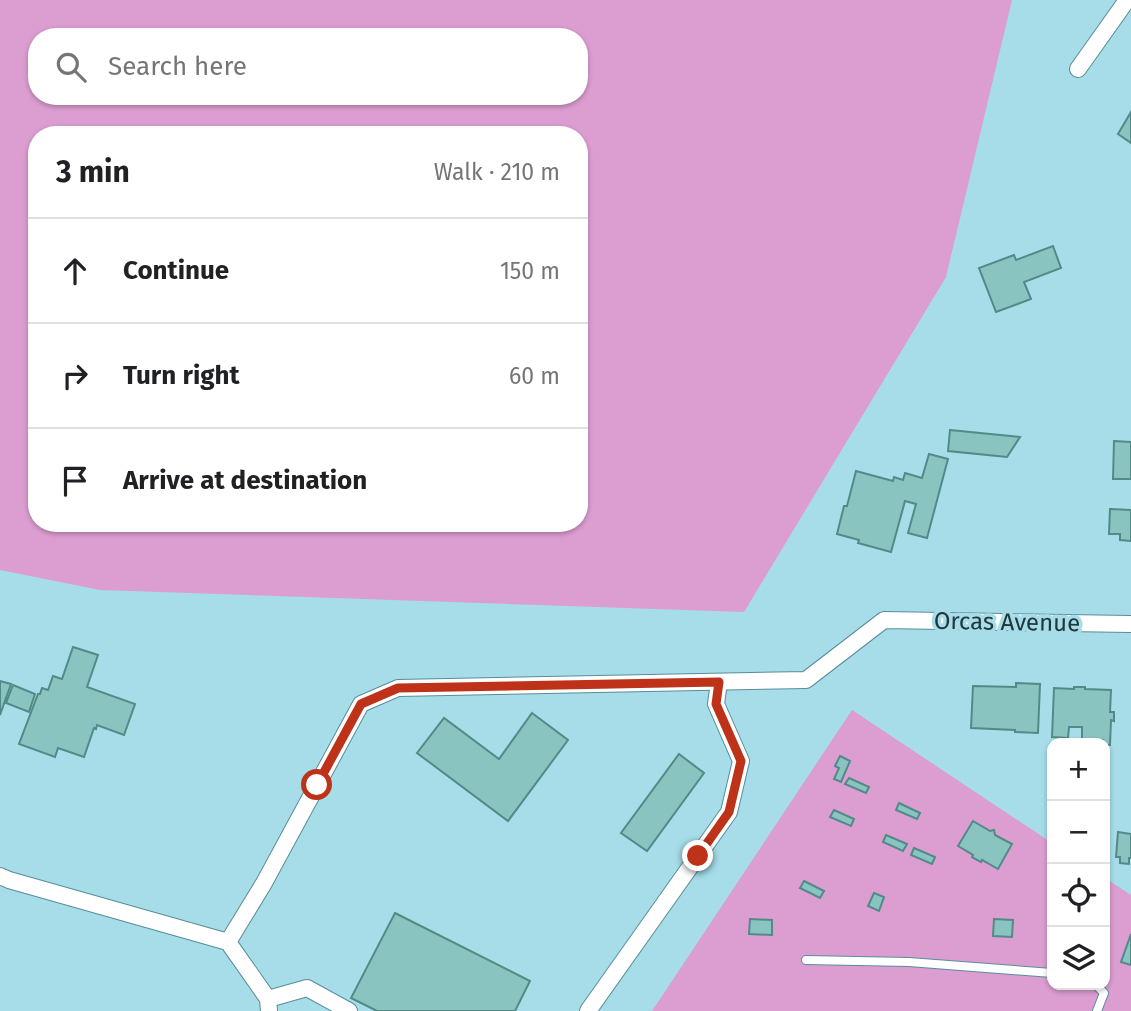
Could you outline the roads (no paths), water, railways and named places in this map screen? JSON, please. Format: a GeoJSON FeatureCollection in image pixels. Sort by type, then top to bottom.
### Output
{"type":"FeatureCollection","features":[{"type":"Feature","properties":{"kind":"street"},"geometry":{"type":"LineString","coordinates":[[1079,69],[1127,0]]}},
{"type":"Feature","properties":{"kind":"street","name":"Orcas Avenue"},"geometry":{"type":"LineString","coordinates":[[719,682],[806,680],[884,620],[1131,624]]}},
{"type":"Feature","properties":{"kind":"street"},"geometry":{"type":"LineString","coordinates":[[228,942],[264,883],[361,704],[398,688],[719,682],[716,704],[741,761],[729,812],[588,1011]]}},
{"type":"Feature","properties":{"kind":"street"},"geometry":{"type":"LineString","coordinates":[[0,876],[228,942],[268,1005],[307,988],[349,1011]]}},
{"type":"Feature","properties":{"kind":"lane"},"geometry":{"type":"LineString","coordinates":[[806,960],[909,962],[1047,973]]}},
{"type":"Feature","properties":{"kind":"lane"},"geometry":{"type":"LineString","coordinates":[[1097,1011],[1104,993],[1101,990]]}}]}
